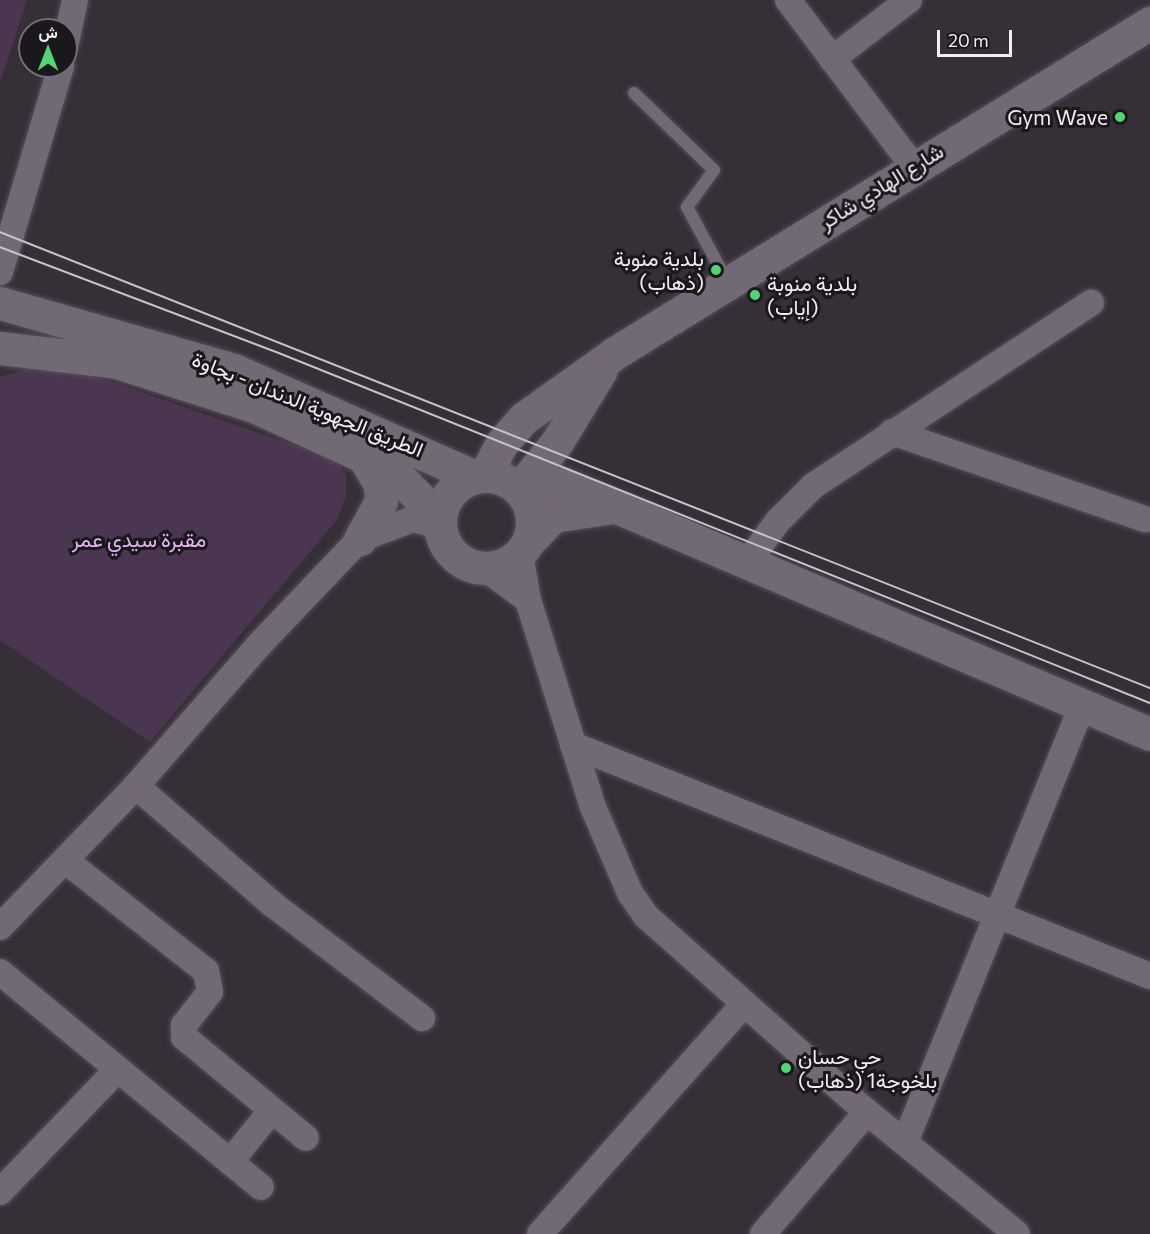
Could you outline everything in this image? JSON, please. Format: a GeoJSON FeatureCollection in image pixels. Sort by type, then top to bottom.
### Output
{"type":"FeatureCollection","features":[{"type":"Feature","properties":{"kind":"main road","name":"شارع الهادي شاكر"},"geometry":{"type":"LineString","coordinates":[[479,475],[524,418],[615,353],[913,166],[1150,23]]}},
{"type":"Feature","properties":{"kind":"main road","name":"الطريق الجهوية الدندان - بجاوة"},"geometry":{"type":"LineString","coordinates":[[0,303],[234,370],[479,475]]}},
{"type":"Feature","properties":{"kind":"main road","name":"الطريق الجهوية الدندان - بجاوة"},"geometry":{"type":"LineString","coordinates":[[0,348],[117,362],[256,407],[362,453],[391,469],[440,522]]}},
{"type":"Feature","properties":{"kind":"main road","name":"شارع الهادي شاكر"},"geometry":{"type":"LineString","coordinates":[[522,494],[615,353]]}},
{"type":"Feature","properties":{"kind":"main road"},"geometry":{"type":"LineString","coordinates":[[557,442],[563,484]]}},
{"type":"Feature","properties":{"kind":"main road"},"geometry":{"type":"LineString","coordinates":[[360,539],[381,501],[380,484],[362,453]]}},
{"type":"Feature","properties":{"kind":"main road"},"geometry":{"type":"LineString","coordinates":[[621,507],[560,513],[524,548],[486,569],[460,561],[449,551],[440,522],[447,497],[479,475],[522,494],[563,484],[621,507],[1150,734]]}},
{"type":"Feature","properties":{"kind":"main road"},"geometry":{"type":"LineString","coordinates":[[522,494],[533,521],[524,548]]}},
{"type":"Feature","properties":{"kind":"street"},"geometry":{"type":"LineString","coordinates":[[71,18],[75,0]]}},
{"type":"Feature","properties":{"kind":"street"},"geometry":{"type":"LineString","coordinates":[[788,0],[913,166]]}},
{"type":"Feature","properties":{"kind":"street"},"geometry":{"type":"LineString","coordinates":[[832,59],[909,0]]}},
{"type":"Feature","properties":{"kind":"street"},"geometry":{"type":"LineString","coordinates":[[0,272],[28,186],[58,78]]}},
{"type":"Feature","properties":{"kind":"street"},"geometry":{"type":"LineString","coordinates":[[0,215],[28,186]]}},
{"type":"Feature","properties":{"kind":"street"},"geometry":{"type":"LineString","coordinates":[[747,563],[778,521],[813,486],[1091,303]]}},
{"type":"Feature","properties":{"kind":"street"},"geometry":{"type":"LineString","coordinates":[[892,432],[1144,519]]}},
{"type":"Feature","properties":{"kind":"street"},"geometry":{"type":"LineString","coordinates":[[0,927],[136,786],[258,646],[360,539],[413,519],[440,522]]}},
{"type":"Feature","properties":{"kind":"street"},"geometry":{"type":"LineString","coordinates":[[524,548],[528,600],[573,745],[630,893],[663,935],[867,1112],[1017,1234]]}},
{"type":"Feature","properties":{"kind":"street"},"geometry":{"type":"LineString","coordinates":[[486,569],[528,600]]}},
{"type":"Feature","properties":{"kind":"street"},"geometry":{"type":"LineString","coordinates":[[905,1142],[1000,916],[1082,706]]}},
{"type":"Feature","properties":{"kind":"street"},"geometry":{"type":"LineString","coordinates":[[573,745],[1150,976]]}},
{"type":"Feature","properties":{"kind":"street"},"geometry":{"type":"LineString","coordinates":[[136,786],[271,903],[422,1018]]}},
{"type":"Feature","properties":{"kind":"street"},"geometry":{"type":"LineString","coordinates":[[66,861],[206,971],[210,992],[184,1025],[184,1037],[306,1138]]}},
{"type":"Feature","properties":{"kind":"street"},"geometry":{"type":"LineString","coordinates":[[0,972],[116,1071],[261,1187]]}},
{"type":"Feature","properties":{"kind":"street"},"geometry":{"type":"LineString","coordinates":[[540,1234],[743,1005]]}},
{"type":"Feature","properties":{"kind":"street"},"geometry":{"type":"LineString","coordinates":[[0,1192],[116,1071]]}},
{"type":"Feature","properties":{"kind":"street"},"geometry":{"type":"LineString","coordinates":[[230,1162],[271,1111]]}},
{"type":"Feature","properties":{"kind":"street"},"geometry":{"type":"LineString","coordinates":[[763,1234],[867,1112]]}},
{"type":"Feature","properties":{"kind":"lane"},"geometry":{"type":"LineString","coordinates":[[634,93],[714,170],[687,207],[728,282]]}},
{"type":"Feature","properties":{"kind":"green space"},"geometry":{"type":"Polygon","coordinates":[[[0,0],[27,0],[21,18],[18,18],[18,27],[0,82],[0,0]]]}},
{"type":"Feature","properties":{"kind":"green space","name":"مقبرة سيدي عمر"},"geometry":{"type":"Polygon","coordinates":[[[66,366],[334,459],[346,474],[346,497],[336,521],[150,742],[0,640],[0,377],[34,367],[66,366]]]}},
{"type":"Feature","properties":{"kind":"tram line"},"geometry":{"type":"LineString","coordinates":[[0,232],[1150,688]]}},
{"type":"Feature","properties":{"kind":"tram line"},"geometry":{"type":"LineString","coordinates":[[0,247],[279,353],[1150,703]]}},
{"type":"Feature","properties":{"kind":"place","name":"Gym Wave"},"geometry":{"type":"Point","coordinates":[1120,117]}},
{"type":"Feature","properties":{"kind":"place","name":"بلدية منوبة (ذهاب)"},"geometry":{"type":"Point","coordinates":[716,270]}},
{"type":"Feature","properties":{"kind":"place","name":"بلدية منوبة (إياب)"},"geometry":{"type":"Point","coordinates":[755,295]}},
{"type":"Feature","properties":{"kind":"place","name":"حي حسان بلخوجة1 (ذهاب)"},"geometry":{"type":"Point","coordinates":[786,1068]}}]}
